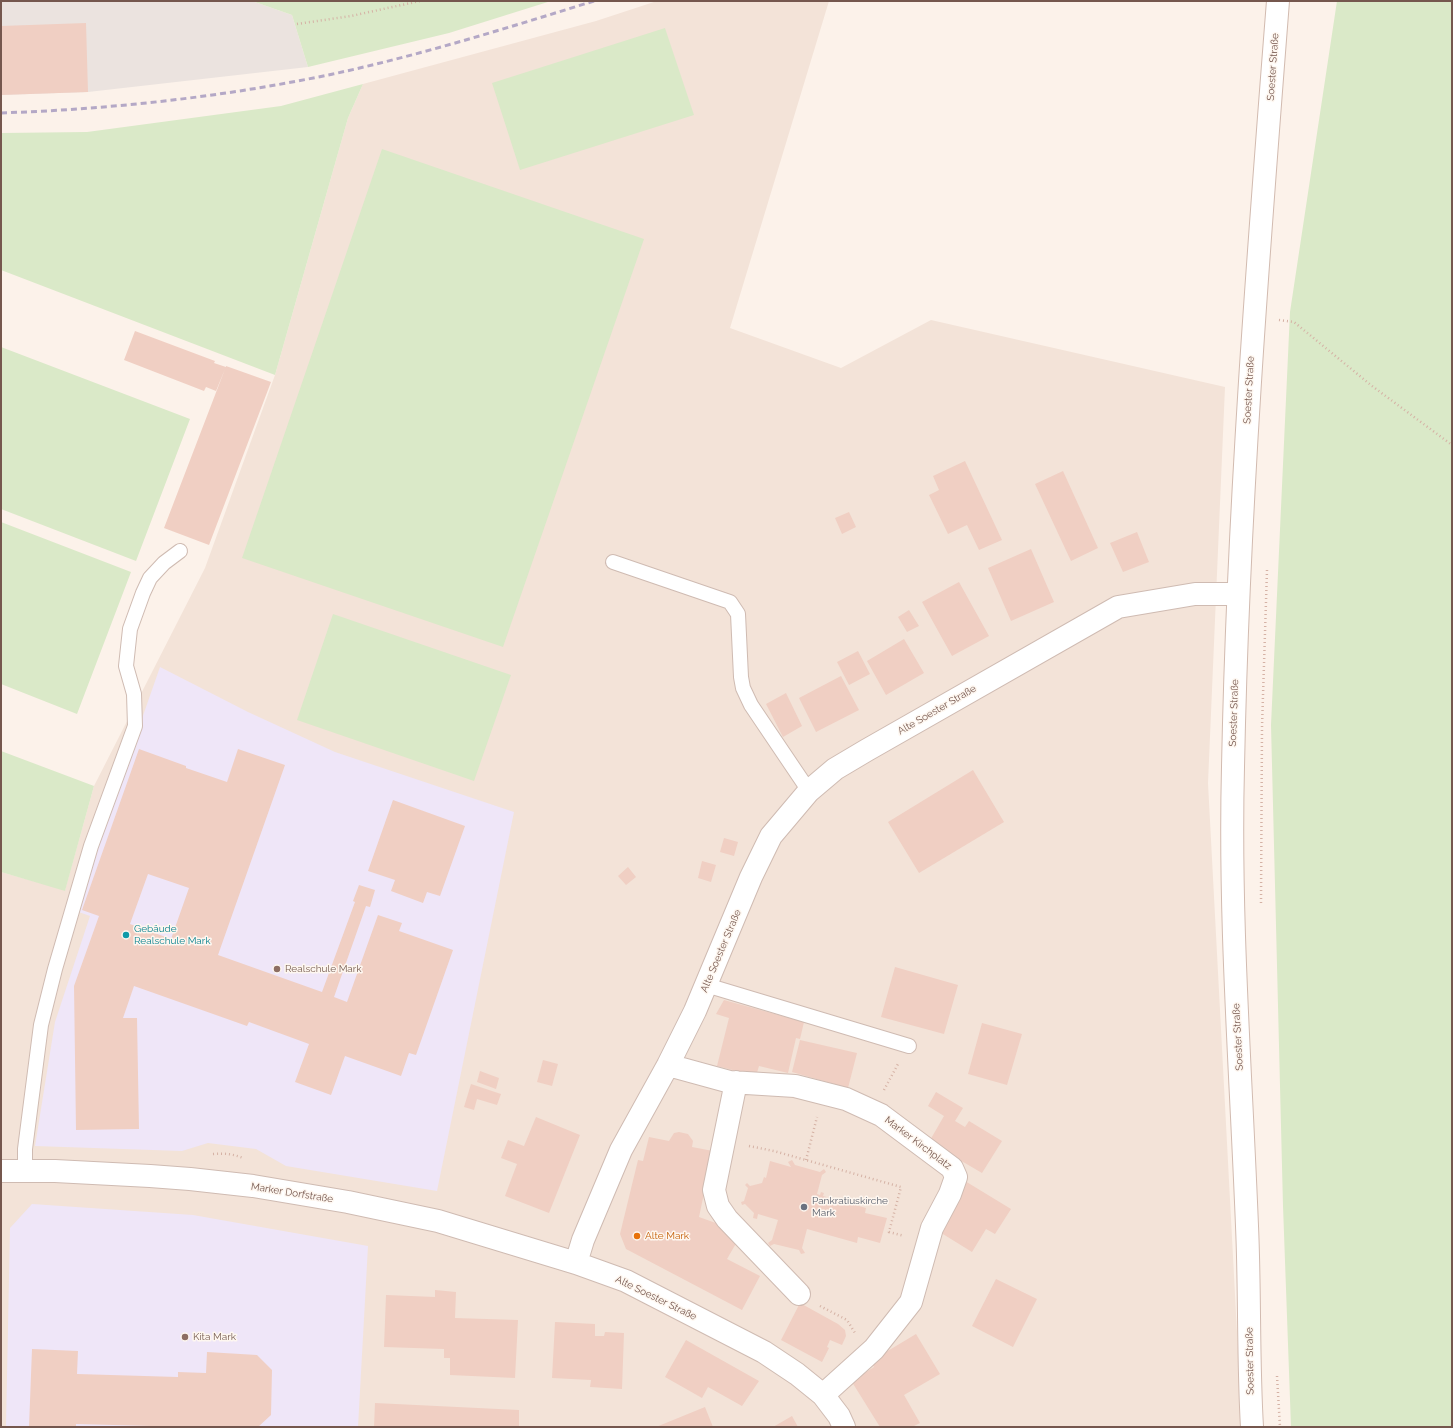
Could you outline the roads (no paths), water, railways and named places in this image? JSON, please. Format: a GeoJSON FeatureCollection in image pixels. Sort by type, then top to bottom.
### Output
{"type":"FeatureCollection","features":[{"type":"Feature","properties":{"kind":"street","name":"Soester Straße"},"geometry":{"type":"LineString","coordinates":[[1252,1427],[1247,1231],[1233,934],[1232,771],[1237,594],[1254,318],[1278,1]]}},
{"type":"Feature","properties":{"kind":"street","name":"Alte Soester Straße"},"geometry":{"type":"LineString","coordinates":[[844,1427],[839,1416],[822,1396],[797,1374],[764,1352],[626,1281],[576,1263],[583,1240],[622,1150],[668,1065],[695,1011],[751,877],[771,836],[809,791],[835,770],[867,750],[1118,607],[1195,594],[1237,594]]}},
{"type":"Feature","properties":{"kind":"street","name":"Marker Kirchplatz"},"geometry":{"type":"LineString","coordinates":[[668,1065],[730,1082],[795,1086],[846,1099],[881,1115],[952,1168],[956,1177],[950,1194],[932,1228],[911,1302],[869,1353],[822,1396]]}},
{"type":"Feature","properties":{"kind":"street"},"geometry":{"type":"LineString","coordinates":[[736,1082],[714,1190],[718,1206],[727,1218],[799,1294]]}},
{"type":"Feature","properties":{"kind":"street","name":"Marker Dorfstraße"},"geometry":{"type":"LineString","coordinates":[[1,1171],[55,1171],[190,1178],[261,1187],[348,1202],[438,1221],[576,1263]]}},
{"type":"Feature","properties":{"kind":"lane"},"geometry":{"type":"LineString","coordinates":[[25,1171],[25,1149],[42,1025],[55,969],[91,846],[135,726],[134,694],[126,666],[130,629],[142,593],[150,578],[164,563],[180,551]]}},
{"type":"Feature","properties":{"kind":"lane"},"geometry":{"type":"LineString","coordinates":[[613,562],[730,602],[738,614],[741,677],[745,692],[751,705],[809,791]]}},
{"type":"Feature","properties":{"kind":"lane"},"geometry":{"type":"LineString","coordinates":[[706,985],[909,1046]]}},
{"type":"Feature","properties":{"kind":"railway"},"geometry":{"type":"LineString","coordinates":[[1,113],[168,101],[292,82],[366,67],[431,50],[594,1]]}},
{"type":"Feature","properties":{"kind":"place","name":"Gebäude Realschule Mark"},"geometry":{"type":"Point","coordinates":[126,935]}},
{"type":"Feature","properties":{"kind":"place","name":"Realschule Mark"},"geometry":{"type":"Point","coordinates":[277,969]}},
{"type":"Feature","properties":{"kind":"place","name":"Pankratiuskirche Mark"},"geometry":{"type":"Point","coordinates":[804,1207]}},
{"type":"Feature","properties":{"kind":"place","name":"Alte Mark"},"geometry":{"type":"Point","coordinates":[637,1236]}},
{"type":"Feature","properties":{"kind":"place","name":"Kita Mark"},"geometry":{"type":"Point","coordinates":[185,1337]}}]}
